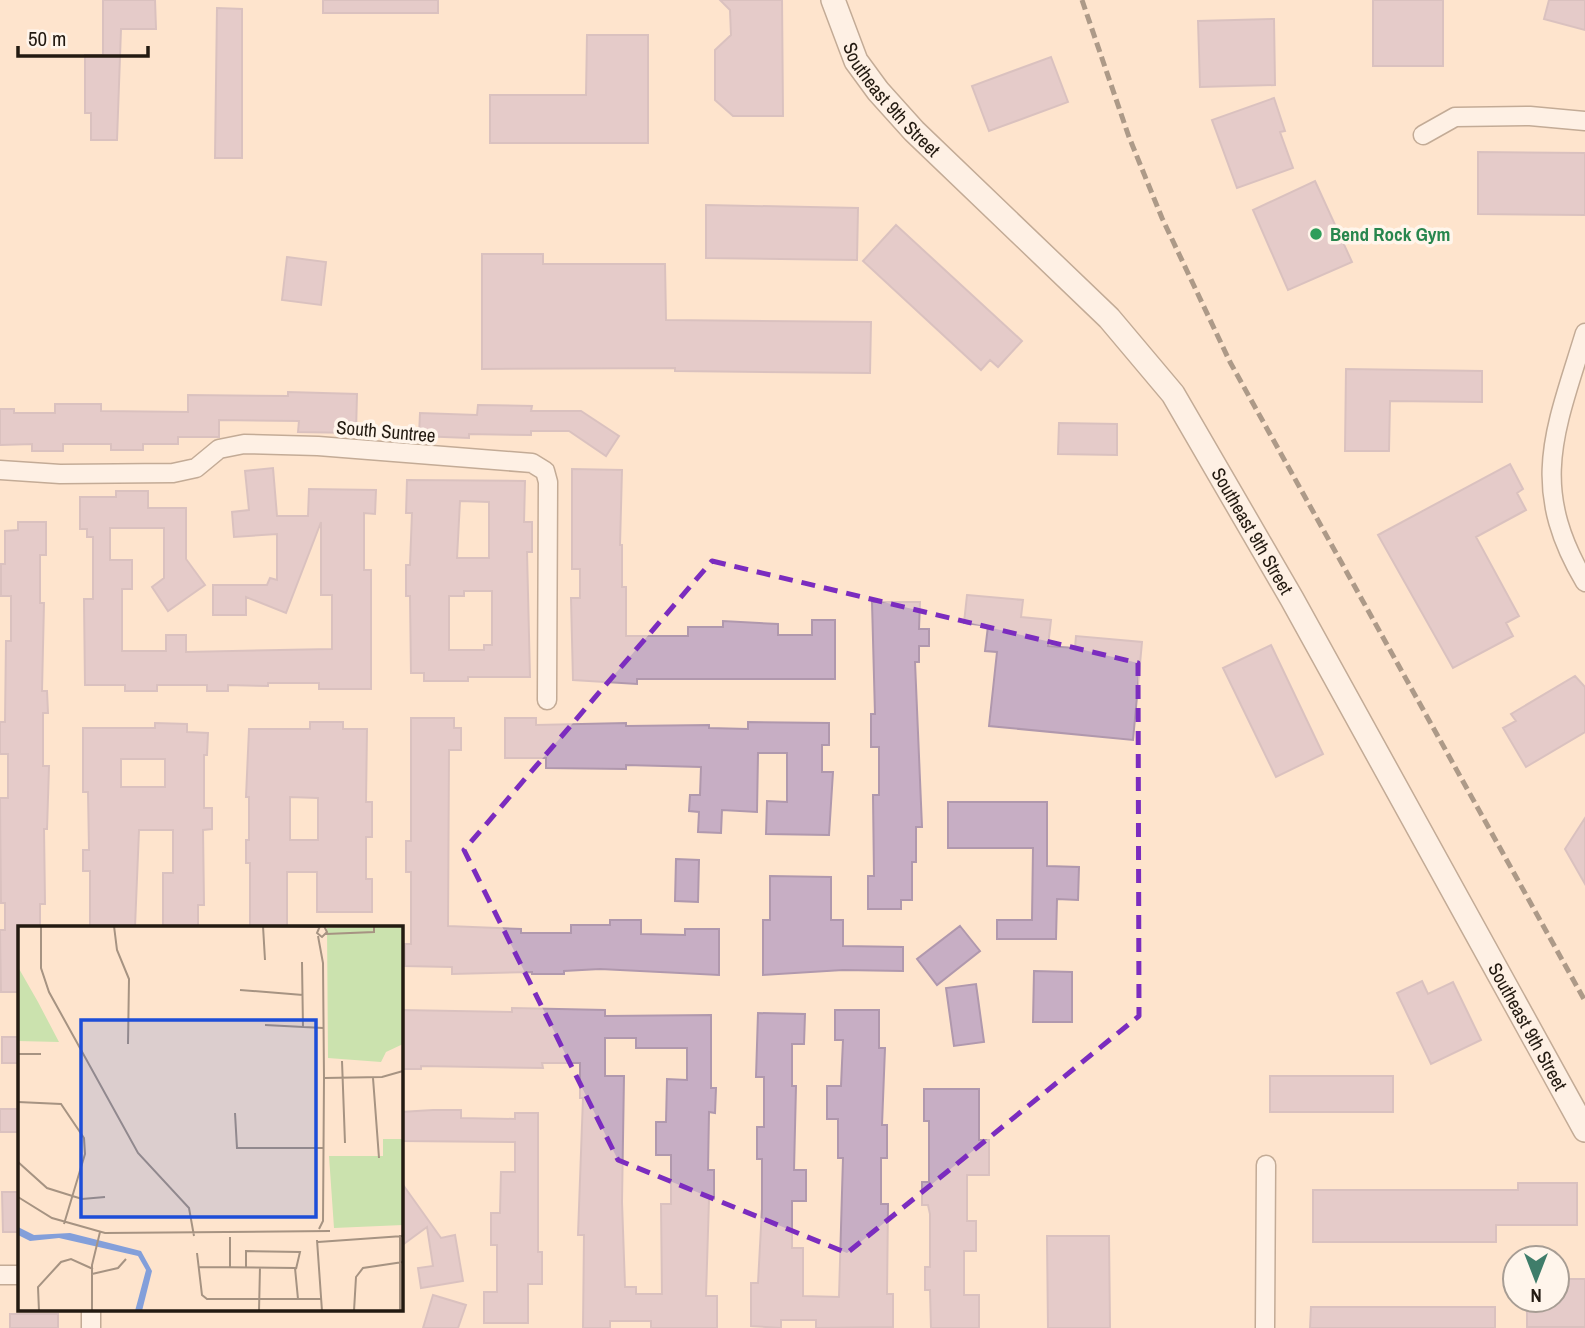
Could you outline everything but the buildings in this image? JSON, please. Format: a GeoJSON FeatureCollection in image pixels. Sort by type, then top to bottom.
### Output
{"type":"FeatureCollection","features":[{"type":"Feature","properties":{"kind":"street","name":"Southeast 9th Street"},"geometry":{"type":"LineString","coordinates":[[833,0],[856,61],[878,91],[914,131],[1109,318],[1173,394],[1299,611],[1585,1130]]}},
{"type":"Feature","properties":{"kind":"street"},"geometry":{"type":"LineString","coordinates":[[1423,135],[1455,117],[1530,116],[1585,121]]}},
{"type":"Feature","properties":{"kind":"street"},"geometry":{"type":"LineString","coordinates":[[1585,333],[1556,426],[1550,462],[1552,501],[1560,534],[1585,582]]}},
{"type":"Feature","properties":{"kind":"street","name":"South Suntree"},"geometry":{"type":"LineString","coordinates":[[0,470],[60,474],[173,473],[196,467],[219,449],[244,444],[318,446],[532,463],[545,471],[548,482],[547,700]]}},
{"type":"Feature","properties":{"kind":"street"},"geometry":{"type":"LineString","coordinates":[[1265,1328],[1266,1165]]}},
{"type":"Feature","properties":{"kind":"street"},"geometry":{"type":"LineString","coordinates":[[0,1275],[18,1275]]}},
{"type":"Feature","properties":{"kind":"street"},"geometry":{"type":"LineString","coordinates":[[91,1310],[91,1328]]}},
{"type":"Feature","properties":{"kind":"highlighted area"},"geometry":{"type":"Polygon","coordinates":[[[712,561],[1138,663],[1139,1016],[847,1253],[618,1160],[464,850],[712,561]]]}},
{"type":"Feature","properties":{"kind":"railway"},"geometry":{"type":"LineString","coordinates":[[1082,0],[1129,137],[1162,218],[1230,362],[1585,1001]]}},
{"type":"Feature","properties":{"kind":"place","name":"Bend Rock Gym"},"geometry":{"type":"Point","coordinates":[1316,234]}}]}
